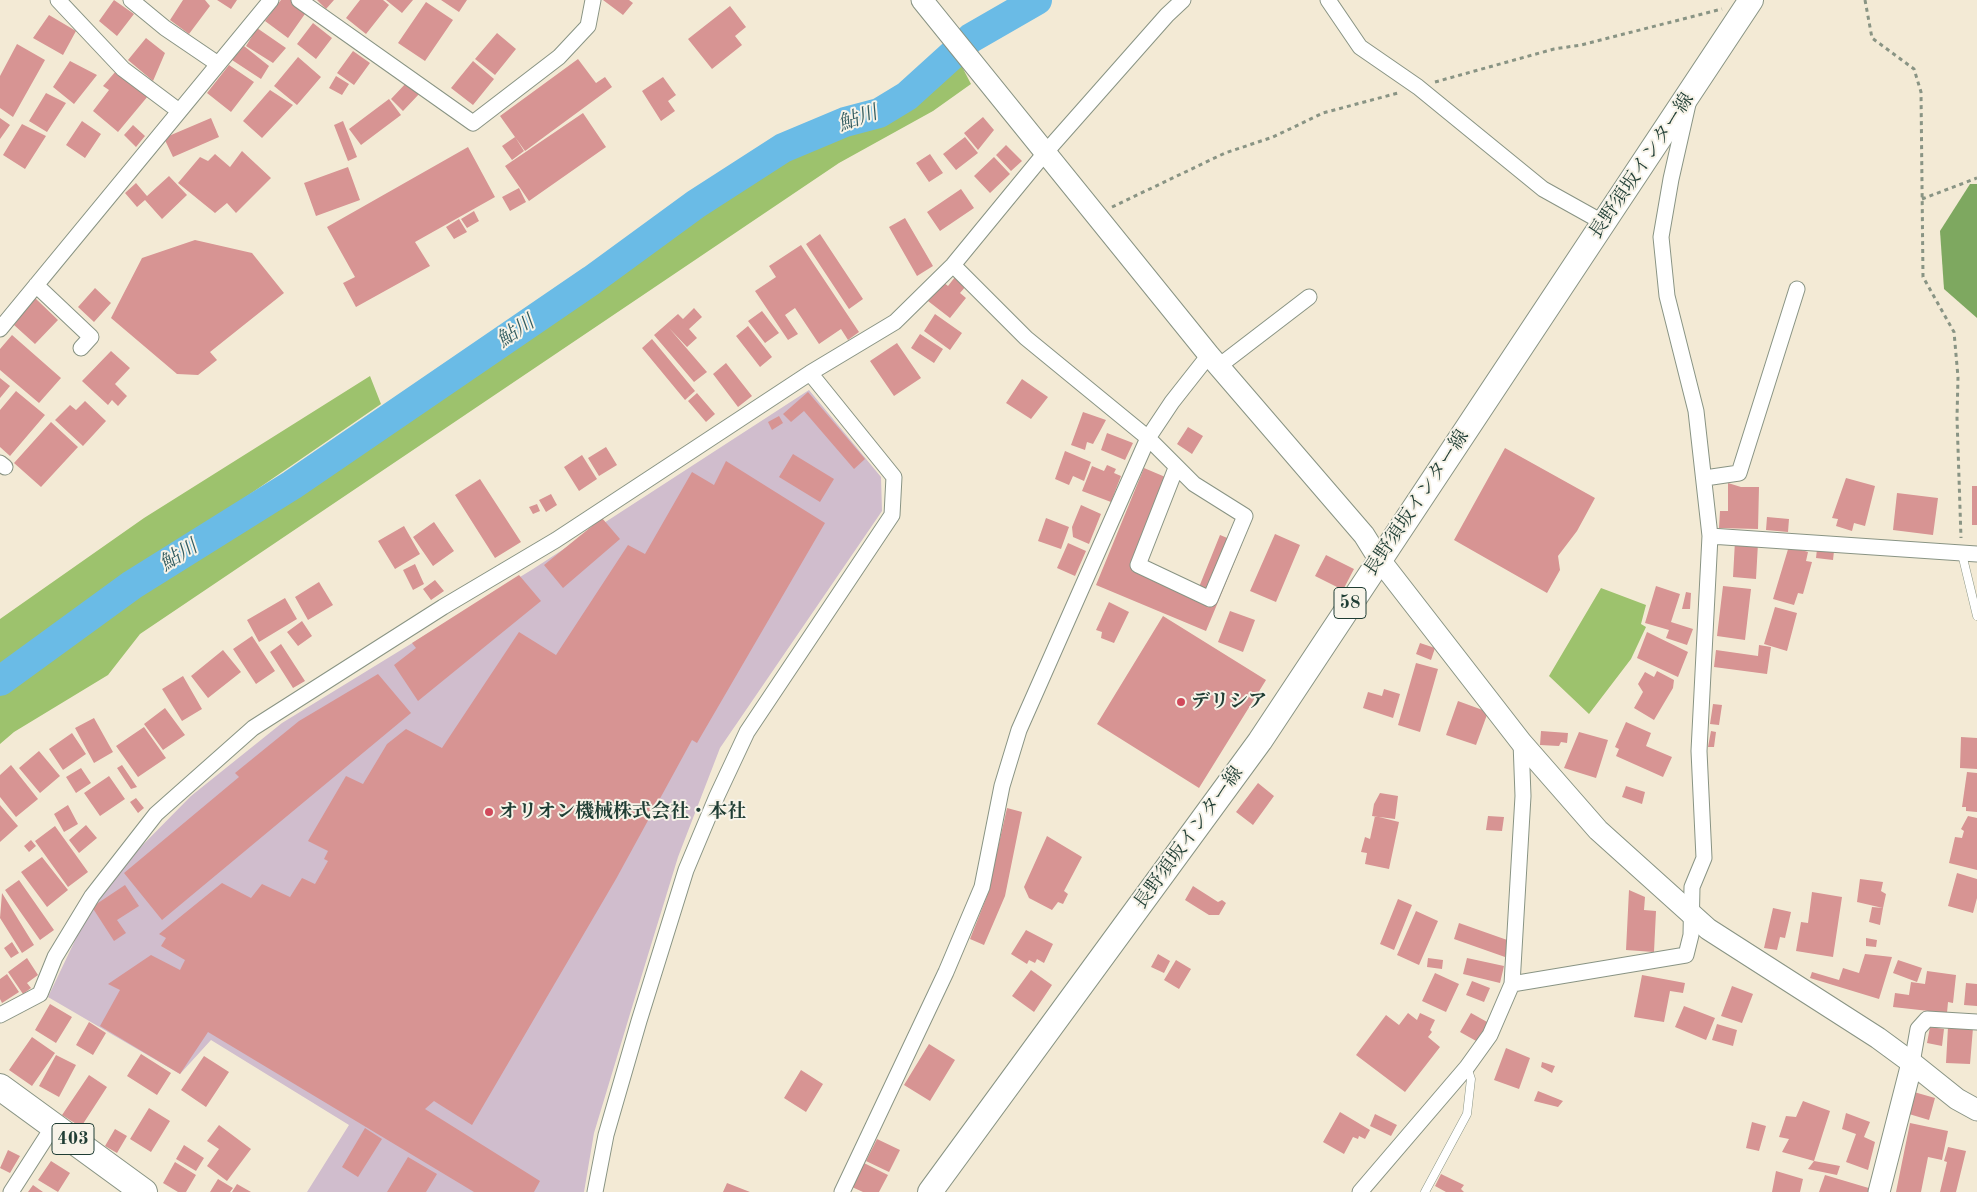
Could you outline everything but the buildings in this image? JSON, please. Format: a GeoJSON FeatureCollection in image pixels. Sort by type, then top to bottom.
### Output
{"type":"FeatureCollection","features":[{"type":"Feature","properties":{"kind":"highway","name":"403"},"geometry":{"type":"LineString","coordinates":[[0,1087],[144,1192]]}},
{"type":"Feature","properties":{"kind":"main road","name":"長野須坂インター線"},"geometry":{"type":"LineString","coordinates":[[930,1192],[1260,741],[1752,0]]}},
{"type":"Feature","properties":{"kind":"street"},"geometry":{"type":"LineString","coordinates":[[58,0],[123,69],[179,111]]}},
{"type":"Feature","properties":{"kind":"street"},"geometry":{"type":"LineString","coordinates":[[131,0],[165,28],[218,64]]}},
{"type":"Feature","properties":{"kind":"street"},"geometry":{"type":"LineString","coordinates":[[0,329],[271,0]]}},
{"type":"Feature","properties":{"kind":"street"},"geometry":{"type":"LineString","coordinates":[[299,0],[473,124],[560,57],[588,26],[593,0]]}},
{"type":"Feature","properties":{"kind":"street"},"geometry":{"type":"LineString","coordinates":[[922,0],[1214,360],[1364,536],[1521,742],[1598,830],[1708,929],[1878,1038],[1957,1099],[1977,1110]]}},
{"type":"Feature","properties":{"kind":"street"},"geometry":{"type":"LineString","coordinates":[[0,1015],[40,994],[55,957],[92,896],[156,814],[253,728],[443,607],[556,540],[810,372],[895,322],[953,264],[1045,153],[1167,15],[1183,0]]}},
{"type":"Feature","properties":{"kind":"street"},"geometry":{"type":"LineString","coordinates":[[1328,0],[1360,47],[1418,87],[1543,189],[1604,223]]}},
{"type":"Feature","properties":{"kind":"street"},"geometry":{"type":"LineString","coordinates":[[1512,984],[1686,955],[1691,935],[1692,887],[1704,858],[1698,751],[1710,536],[1696,411],[1667,296],[1661,237],[1671,179],[1690,93]]}},
{"type":"Feature","properties":{"kind":"street"},"geometry":{"type":"LineString","coordinates":[[953,264],[1026,338],[1148,438],[1194,484],[1245,516],[1210,599],[1138,566],[1176,468]]}},
{"type":"Feature","properties":{"kind":"street"},"geometry":{"type":"LineString","coordinates":[[36,285],[95,333],[81,348]]}},
{"type":"Feature","properties":{"kind":"street"},"geometry":{"type":"LineString","coordinates":[[1705,478],[1739,473],[1797,289]]}},
{"type":"Feature","properties":{"kind":"street"},"geometry":{"type":"LineString","coordinates":[[842,1192],[946,972],[982,887],[1002,786],[1019,730],[1148,438],[1172,402],[1214,360],[1309,297]]}},
{"type":"Feature","properties":{"kind":"street"},"geometry":{"type":"LineString","coordinates":[[595,1192],[606,1134],[639,1021],[686,870],[717,796],[746,732],[892,515],[894,477],[810,372]]}},
{"type":"Feature","properties":{"kind":"street"},"geometry":{"type":"LineString","coordinates":[[1710,536],[1859,544],[1977,554]]}},
{"type":"Feature","properties":{"kind":"street"},"geometry":{"type":"LineString","coordinates":[[1360,1192],[1466,1067],[1490,1035],[1512,984],[1523,796],[1521,742]]}},
{"type":"Feature","properties":{"kind":"street"},"geometry":{"type":"LineString","coordinates":[[1879,1192],[1912,1063],[1918,1029],[1927,1018],[1977,1022]]}},
{"type":"Feature","properties":{"kind":"street"},"geometry":{"type":"LineString","coordinates":[[11,1192],[54,1125]]}},
{"type":"Feature","properties":{"kind":"lane"},"geometry":{"type":"LineString","coordinates":[[1962,554],[1977,616]]}},
{"type":"Feature","properties":{"kind":"lane"},"geometry":{"type":"LineString","coordinates":[[1425,1192],[1467,1114],[1471,1079],[1466,1067]]}},
{"type":"Feature","properties":{"kind":"path"},"geometry":{"type":"LineString","coordinates":[[1865,0],[1872,38],[1914,68],[1921,92],[1923,277],[1954,332],[1958,377],[1957,418],[1962,554]]}},
{"type":"Feature","properties":{"kind":"path"},"geometry":{"type":"LineString","coordinates":[[1922,199],[1977,178]]}},
{"type":"Feature","properties":{"kind":"shaded area"},"geometry":{"type":"Polygon","coordinates":[[[809,390],[881,477],[882,511],[720,748],[678,857],[636,994],[594,1133],[584,1192],[307,1192],[349,1125],[211,1040],[180,1074],[48,997],[80,930],[120,868],[191,796],[282,723],[533,569],[809,390]]]}},
{"type":"Feature","properties":{"kind":"green space"},"geometry":{"type":"Polygon","coordinates":[[[958,59],[971,84],[933,111],[839,163],[140,634],[108,675],[14,732],[0,744],[0,690],[41,657],[127,598],[431,402],[792,151],[860,124],[894,117],[958,59]]]}},
{"type":"Feature","properties":{"kind":"green space"},"geometry":{"type":"Polygon","coordinates":[[[1970,184],[1977,184],[1977,318],[1944,289],[1940,231],[1970,184]]]}},
{"type":"Feature","properties":{"kind":"green space"},"geometry":{"type":"Polygon","coordinates":[[[370,376],[381,404],[0,666],[0,619],[144,518],[370,376]]]}},
{"type":"Feature","properties":{"kind":"green space"},"geometry":{"type":"Polygon","coordinates":[[[1601,588],[1646,605],[1641,624],[1646,627],[1631,659],[1589,714],[1549,676],[1601,588]]]}},
{"type":"Feature","properties":{"kind":"waterway","name":"鮎川"},"geometry":{"type":"LineString","coordinates":[[0,681],[132,585],[292,485],[592,280],[696,204],[783,148],[845,122],[879,113],[907,96],[971,38],[1037,0]]}},
{"type":"Feature","properties":{"kind":"place","name":"デリシア"},"geometry":{"type":"Point","coordinates":[1181,702]}},
{"type":"Feature","properties":{"kind":"place","name":"オリオン機械株式会社・本社"},"geometry":{"type":"Point","coordinates":[489,812]}}]}
